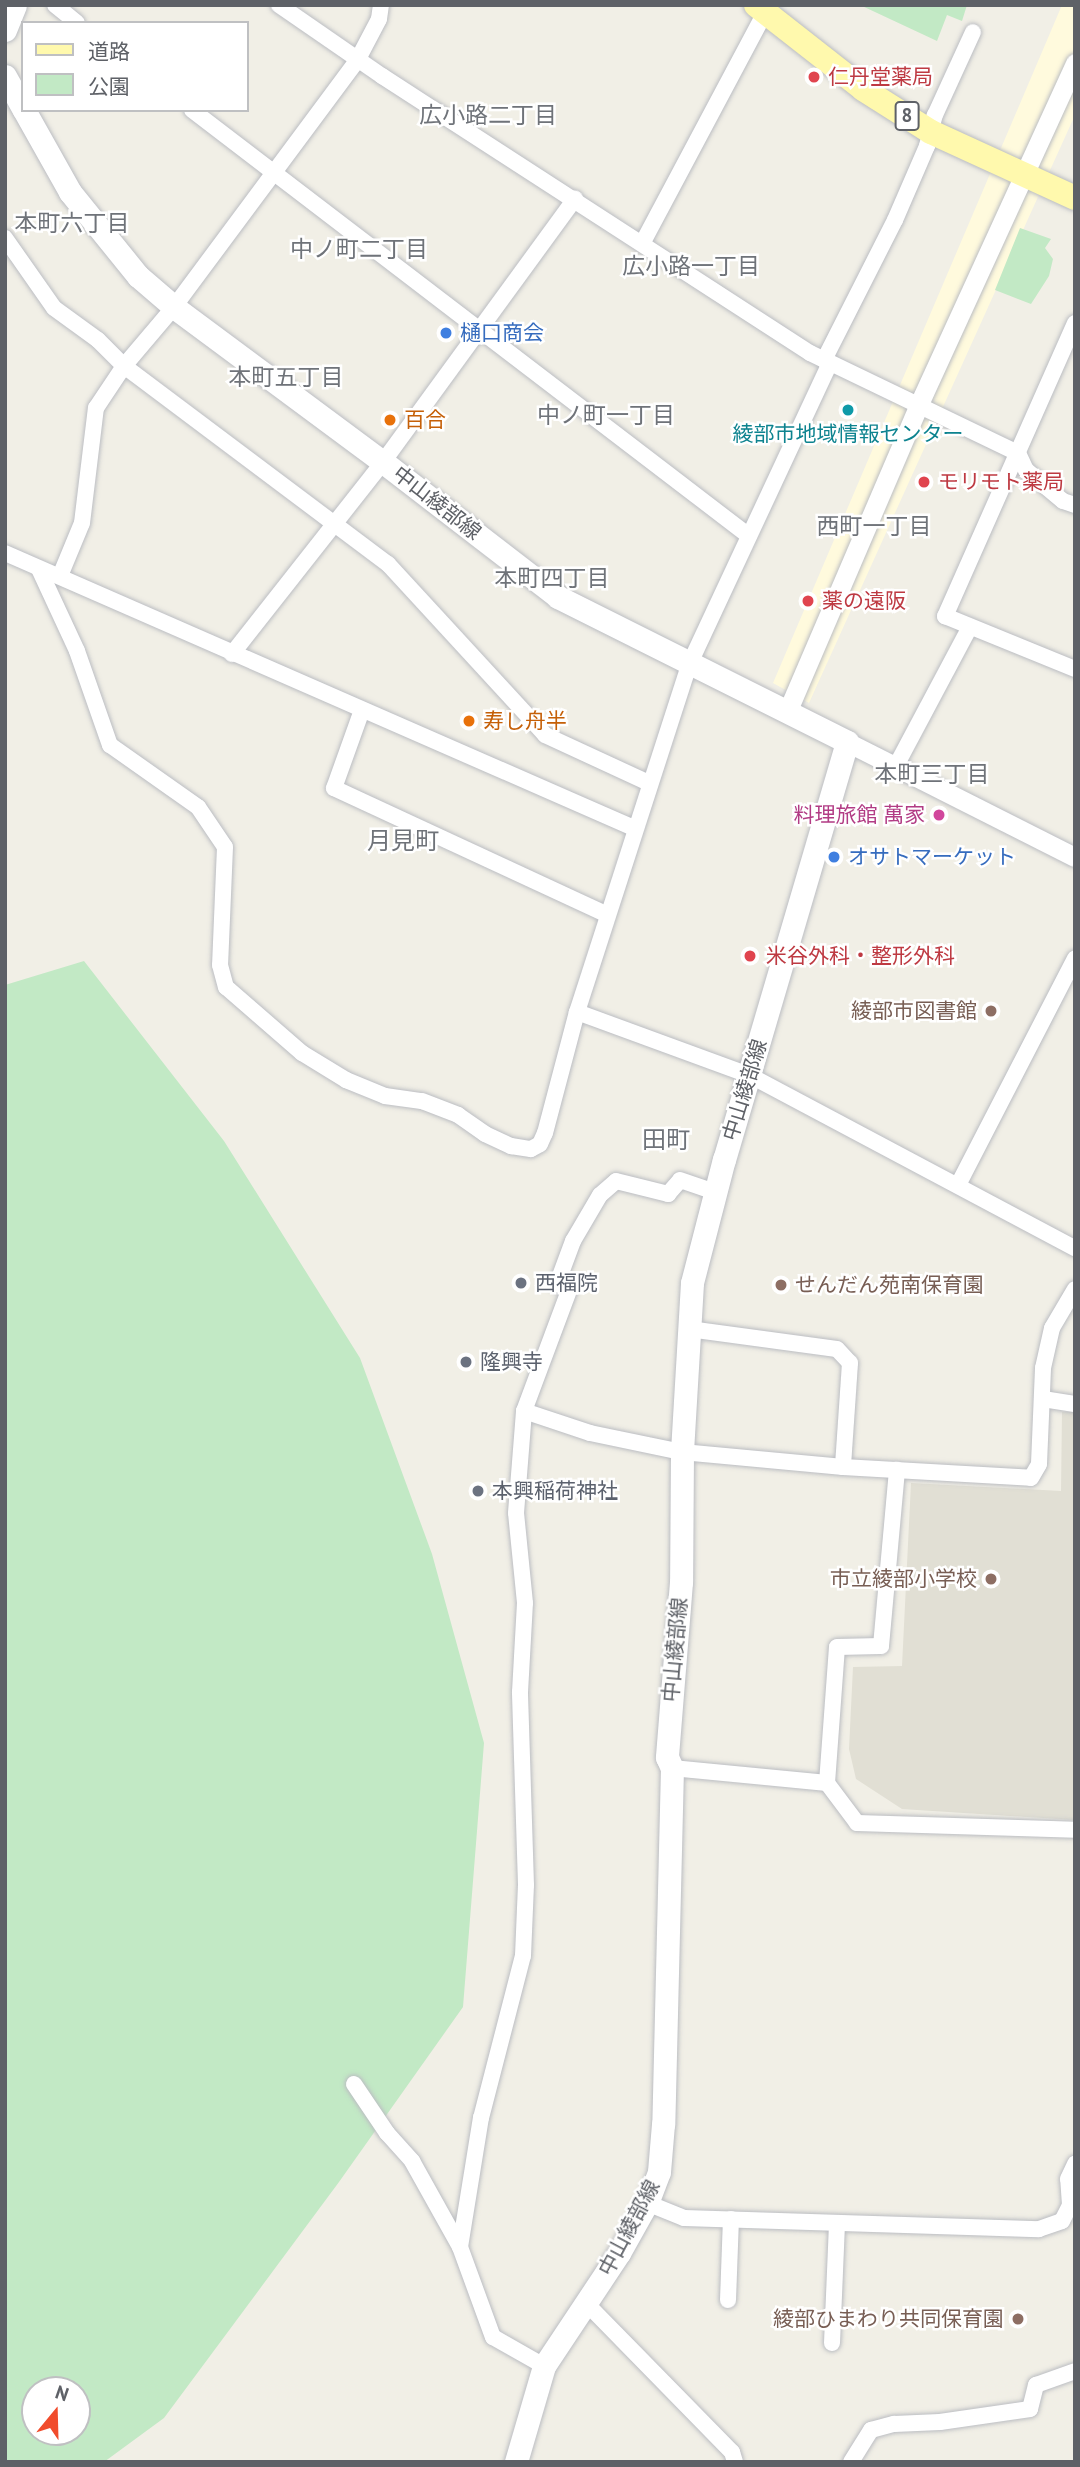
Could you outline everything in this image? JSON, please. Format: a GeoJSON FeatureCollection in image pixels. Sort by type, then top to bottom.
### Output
{"type":"FeatureCollection","features":[{"type":"Feature","properties":{"kind":"main road"},"geometry":{"type":"LineString","coordinates":[[5,30],[15,5]]}},
{"type":"Feature","properties":{"kind":"main road","name":"8"},"geometry":{"type":"LineString","coordinates":[[764,8],[863,89],[931,132],[1075,198]]}},
{"type":"Feature","properties":{"kind":"main road","name":"中山綾部線"},"geometry":{"type":"LineString","coordinates":[[5,76],[21,105]]}},
{"type":"Feature","properties":{"kind":"main road","name":"中山綾部線"},"geometry":{"type":"LineString","coordinates":[[25,112],[69,192],[138,276],[174,307],[383,462],[558,597],[788,710],[847,742],[715,1192],[692,1283],[681,1452],[681,1582],[667,1757],[672,1768],[663,2124],[659,2172],[647,2203],[620,2253],[544,2366],[516,2462]]}},
{"type":"Feature","properties":{"kind":"street"},"geometry":{"type":"LineString","coordinates":[[55,5],[75,21]]}},
{"type":"Feature","properties":{"kind":"street"},"geometry":{"type":"LineString","coordinates":[[279,5],[358,59],[827,362],[1017,453],[1026,470],[1063,501],[1075,505]]}},
{"type":"Feature","properties":{"kind":"street"},"geometry":{"type":"LineString","coordinates":[[60,576],[82,523],[96,408],[124,366],[174,307],[358,59],[379,19],[381,5]]}},
{"type":"Feature","properties":{"kind":"street"},"geometry":{"type":"LineString","coordinates":[[643,242],[764,8]]}},
{"type":"Feature","properties":{"kind":"street"},"geometry":{"type":"LineString","coordinates":[[39,569],[77,651],[110,746],[198,807],[225,847],[220,965],[226,987],[302,1053],[346,1080],[384,1096],[422,1101],[458,1115],[485,1134],[511,1146],[531,1149],[540,1144],[577,1012],[634,828],[690,663],[895,220],[973,32]]}},
{"type":"Feature","properties":{"kind":"street"},"geometry":{"type":"LineString","coordinates":[[788,710],[919,404],[1026,176],[1075,63]]}},
{"type":"Feature","properties":{"kind":"street"},"geometry":{"type":"LineString","coordinates":[[195,112],[749,536]]}},
{"type":"Feature","properties":{"kind":"street"},"geometry":{"type":"LineString","coordinates":[[232,653],[383,462],[575,199]]}},
{"type":"Feature","properties":{"kind":"street"},"geometry":{"type":"LineString","coordinates":[[5,238],[54,308],[98,340],[124,366],[388,564],[545,735],[649,783]]}},
{"type":"Feature","properties":{"kind":"street"},"geometry":{"type":"LineString","coordinates":[[1075,323],[945,616],[1075,669]]}},
{"type":"Feature","properties":{"kind":"street"},"geometry":{"type":"LineString","coordinates":[[5,553],[634,828]]}},
{"type":"Feature","properties":{"kind":"street"},"geometry":{"type":"LineString","coordinates":[[896,766],[970,627]]}},
{"type":"Feature","properties":{"kind":"street"},"geometry":{"type":"LineString","coordinates":[[362,710],[334,788],[607,915]]}},
{"type":"Feature","properties":{"kind":"street"},"geometry":{"type":"LineString","coordinates":[[847,742],[1075,858]]}},
{"type":"Feature","properties":{"kind":"street"},"geometry":{"type":"LineString","coordinates":[[958,1185],[1075,958]]}},
{"type":"Feature","properties":{"kind":"street"},"geometry":{"type":"LineString","coordinates":[[577,1012],[749,1075],[1075,1248]]}},
{"type":"Feature","properties":{"kind":"street"},"geometry":{"type":"LineString","coordinates":[[460,2247],[481,2118],[523,1956],[527,1885],[520,1692],[524,1603],[516,1513],[524,1411],[570,1288],[557,1284],[573,1241],[600,1195],[617,1181],[668,1194],[680,1180],[715,1192]]}},
{"type":"Feature","properties":{"kind":"street"},"geometry":{"type":"LineString","coordinates":[[524,1411],[590,1433],[681,1452],[843,1467],[1031,1478],[1039,1464],[1043,1368],[1052,1328],[1075,1289]]}},
{"type":"Feature","properties":{"kind":"street"},"geometry":{"type":"LineString","coordinates":[[689,1329],[837,1349],[850,1363],[843,1467]]}},
{"type":"Feature","properties":{"kind":"street"},"geometry":{"type":"LineString","coordinates":[[1043,1399],[1075,1404]]}},
{"type":"Feature","properties":{"kind":"street"},"geometry":{"type":"LineString","coordinates":[[897,1471],[881,1646],[837,1647],[827,1783],[857,1823],[1075,1830]]}},
{"type":"Feature","properties":{"kind":"street"},"geometry":{"type":"LineString","coordinates":[[672,1768],[827,1783]]}},
{"type":"Feature","properties":{"kind":"street"},"geometry":{"type":"LineString","coordinates":[[354,2084],[387,2133],[412,2161],[460,2247],[492,2337],[544,2366]]}},
{"type":"Feature","properties":{"kind":"street"},"geometry":{"type":"LineString","coordinates":[[647,2203],[684,2218],[1039,2229],[1062,2221],[1070,2205],[1068,2179],[1075,2164]]}},
{"type":"Feature","properties":{"kind":"street"},"geometry":{"type":"LineString","coordinates":[[728,2300],[731,2219]]}},
{"type":"Feature","properties":{"kind":"street"},"geometry":{"type":"LineString","coordinates":[[832,2343],[837,2223]]}},
{"type":"Feature","properties":{"kind":"street"},"geometry":{"type":"LineString","coordinates":[[586,2303],[732,2452],[734,2462]]}},
{"type":"Feature","properties":{"kind":"street"},"geometry":{"type":"LineString","coordinates":[[851,2462],[871,2430],[894,2424],[940,2422],[1030,2409],[1036,2385],[1075,2371]]}},
{"type":"Feature","properties":{"kind":"shaded area"},"geometry":{"type":"Polygon","coordinates":[[[1062,5],[1075,5],[1075,115],[809,703],[773,683],[1062,5]]]}},
{"type":"Feature","properties":{"kind":"shaded area","name":"市立綾部小学校"},"geometry":{"type":"Polygon","coordinates":[[[1062,1412],[1075,1412],[1075,1820],[902,1809],[856,1779],[849,1749],[853,1667],[902,1666],[911,1483],[1061,1491],[1062,1412]]]}},
{"type":"Feature","properties":{"kind":"green space"},"geometry":{"type":"Polygon","coordinates":[[[860,5],[967,5],[962,21],[947,15],[937,41],[860,5]]]}},
{"type":"Feature","properties":{"kind":"green space"},"geometry":{"type":"Polygon","coordinates":[[[1020,228],[1051,239],[1045,248],[1053,259],[1049,276],[1031,304],[995,290],[1020,228]]]}},
{"type":"Feature","properties":{"kind":"green space"},"geometry":{"type":"Polygon","coordinates":[[[84,961],[224,1141],[360,1358],[432,1554],[484,1743],[463,2007],[339,2182],[164,2418],[104,2462],[5,2462],[5,985],[84,961]]]}},
{"type":"Feature","properties":{"kind":"place","name":"仁丹堂薬局"},"geometry":{"type":"Point","coordinates":[814,77]}},
{"type":"Feature","properties":{"kind":"place","name":"樋口商会"},"geometry":{"type":"Point","coordinates":[446,333]}},
{"type":"Feature","properties":{"kind":"place","name":"綾部市地域情報センター"},"geometry":{"type":"Point","coordinates":[848,410]}},
{"type":"Feature","properties":{"kind":"place","name":"百合"},"geometry":{"type":"Point","coordinates":[390,420]}},
{"type":"Feature","properties":{"kind":"place","name":"モリモト薬局"},"geometry":{"type":"Point","coordinates":[924,482]}},
{"type":"Feature","properties":{"kind":"place","name":"薬の遠阪"},"geometry":{"type":"Point","coordinates":[808,601]}},
{"type":"Feature","properties":{"kind":"place","name":"寿し舟半"},"geometry":{"type":"Point","coordinates":[469,721]}},
{"type":"Feature","properties":{"kind":"place","name":"料理旅館 萬家"},"geometry":{"type":"Point","coordinates":[939,815]}},
{"type":"Feature","properties":{"kind":"place","name":"オサトマーケット"},"geometry":{"type":"Point","coordinates":[834,857]}},
{"type":"Feature","properties":{"kind":"place","name":"米谷外科・整形外科"},"geometry":{"type":"Point","coordinates":[750,956]}},
{"type":"Feature","properties":{"kind":"place","name":"綾部市図書館"},"geometry":{"type":"Point","coordinates":[991,1011]}},
{"type":"Feature","properties":{"kind":"place","name":"西福院"},"geometry":{"type":"Point","coordinates":[521,1283]}},
{"type":"Feature","properties":{"kind":"place","name":"せんだん苑南保育園"},"geometry":{"type":"Point","coordinates":[781,1285]}},
{"type":"Feature","properties":{"kind":"place","name":"隆興寺"},"geometry":{"type":"Point","coordinates":[466,1362]}},
{"type":"Feature","properties":{"kind":"place","name":"本興稲荷神社"},"geometry":{"type":"Point","coordinates":[478,1491]}},
{"type":"Feature","properties":{"kind":"place","name":"市立綾部小学校"},"geometry":{"type":"Point","coordinates":[991,1579]}},
{"type":"Feature","properties":{"kind":"place","name":"綾部ひまわり共同保育園"},"geometry":{"type":"Point","coordinates":[1018,2319]}},
{"type":"Feature","properties":{"kind":"district","name":"広小路二丁目"},"geometry":{"type":"Point","coordinates":[488,115]}},
{"type":"Feature","properties":{"kind":"district","name":"本町六丁目"},"geometry":{"type":"Point","coordinates":[72,223]}},
{"type":"Feature","properties":{"kind":"district","name":"中ノ町二丁目"},"geometry":{"type":"Point","coordinates":[359,249]}},
{"type":"Feature","properties":{"kind":"district","name":"広小路一丁目"},"geometry":{"type":"Point","coordinates":[691,266]}},
{"type":"Feature","properties":{"kind":"district","name":"本町五丁目"},"geometry":{"type":"Point","coordinates":[286,377]}},
{"type":"Feature","properties":{"kind":"district","name":"中ノ町一丁目"},"geometry":{"type":"Point","coordinates":[606,415]}},
{"type":"Feature","properties":{"kind":"district","name":"西町一丁目"},"geometry":{"type":"Point","coordinates":[874,526]}},
{"type":"Feature","properties":{"kind":"district","name":"本町四丁目"},"geometry":{"type":"Point","coordinates":[552,578]}},
{"type":"Feature","properties":{"kind":"district","name":"本町三丁目"},"geometry":{"type":"Point","coordinates":[932,774]}},
{"type":"Feature","properties":{"kind":"district","name":"月見町"},"geometry":{"type":"Point","coordinates":[403,841]}},
{"type":"Feature","properties":{"kind":"district","name":"田町"},"geometry":{"type":"Point","coordinates":[666,1140]}}]}
